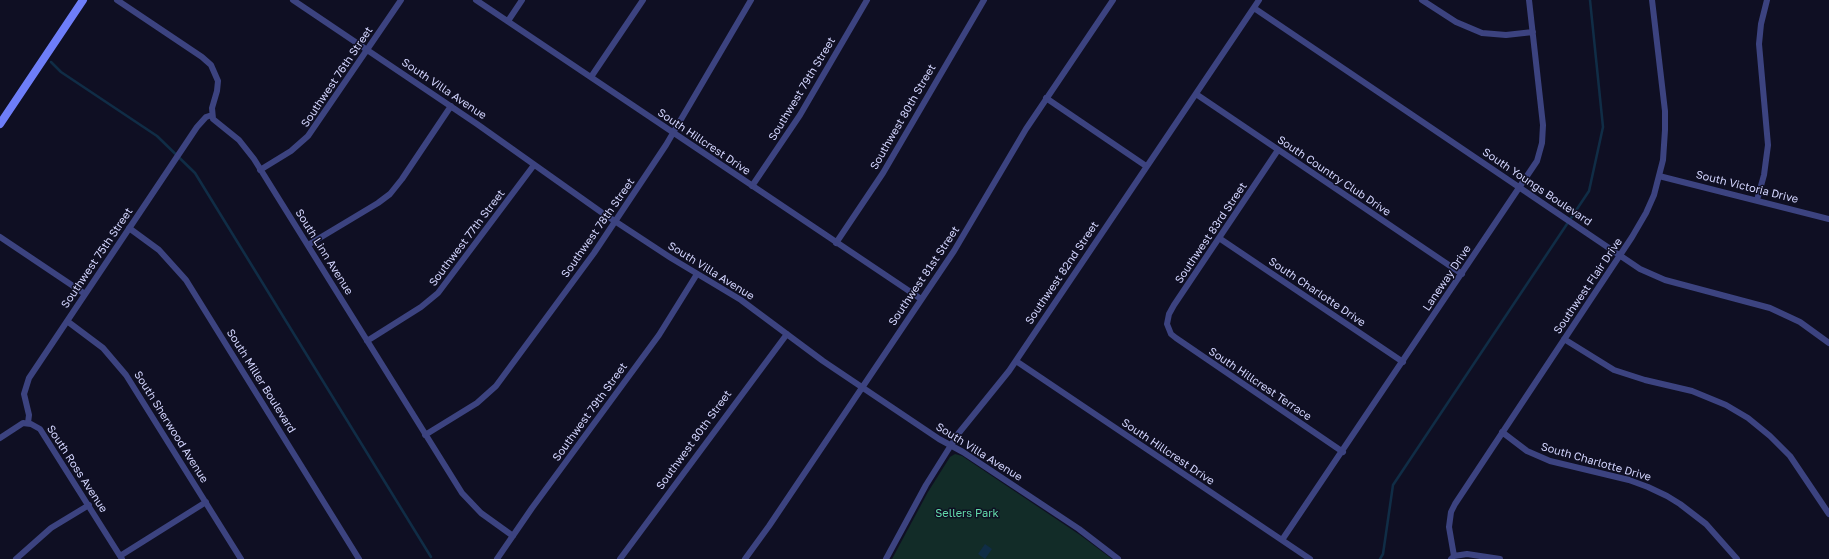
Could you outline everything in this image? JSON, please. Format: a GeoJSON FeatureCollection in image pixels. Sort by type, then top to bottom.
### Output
{"type":"FeatureCollection","features":[{"type":"Feature","properties":{"kind":"main road"},"geometry":{"type":"LineString","coordinates":[[0,124],[83,0]]}},
{"type":"Feature","properties":{"kind":"street"},"geometry":{"type":"LineString","coordinates":[[117,0],[202,57],[211,65],[216,75],[218,87],[212,115]]}},
{"type":"Feature","properties":{"kind":"street","name":"South Villa Avenue"},"geometry":{"type":"LineString","coordinates":[[293,0],[451,106],[615,222],[741,300],[862,387],[1079,529],[1118,559]]}},
{"type":"Feature","properties":{"kind":"street","name":"Southwest 76th Street"},"geometry":{"type":"LineString","coordinates":[[260,170],[291,151],[308,136],[401,0]]}},
{"type":"Feature","properties":{"kind":"street","name":"South Hillcrest Drive"},"geometry":{"type":"LineString","coordinates":[[476,0],[921,299]]}},
{"type":"Feature","properties":{"kind":"street"},"geometry":{"type":"LineString","coordinates":[[508,21],[522,0]]}},
{"type":"Feature","properties":{"kind":"street"},"geometry":{"type":"LineString","coordinates":[[591,78],[643,0]]}},
{"type":"Feature","properties":{"kind":"street","name":"Southwest 78th Street"},"geometry":{"type":"LineString","coordinates":[[425,435],[477,402],[496,386],[574,281],[674,133],[751,0]]}},
{"type":"Feature","properties":{"kind":"street","name":"Southwest 79th Street"},"geometry":{"type":"LineString","coordinates":[[752,186],[800,115],[867,0]]}},
{"type":"Feature","properties":{"kind":"street","name":"Southwest 80th Street"},"geometry":{"type":"LineString","coordinates":[[836,243],[886,168],[984,0]]}},
{"type":"Feature","properties":{"kind":"street","name":"Southwest 81st Street"},"geometry":{"type":"LineString","coordinates":[[745,559],[966,231],[1046,98],[1113,0]]}},
{"type":"Feature","properties":{"kind":"street","name":"Southwest 82nd Street"},"geometry":{"type":"LineString","coordinates":[[886,559],[919,496],[951,445],[966,423],[1016,361],[1259,0]]}},
{"type":"Feature","properties":{"kind":"street"},"geometry":{"type":"LineString","coordinates":[[1422,0],[1456,22],[1482,33],[1506,35],[1533,32]]}},
{"type":"Feature","properties":{"kind":"street","name":"Laneway Drive"},"geometry":{"type":"LineString","coordinates":[[1282,540],[1343,452],[1537,161],[1543,139],[1543,115],[1529,0]]}},
{"type":"Feature","properties":{"kind":"street","name":"Southwest Flair Drive"},"geometry":{"type":"LineString","coordinates":[[1452,558],[1449,527],[1451,512],[1460,495],[1620,255],[1646,213],[1659,176],[1665,143],[1664,111],[1652,0]]}},
{"type":"Feature","properties":{"kind":"street"},"geometry":{"type":"LineString","coordinates":[[1758,200],[1764,175],[1768,145],[1759,44],[1761,24],[1767,0]]}},
{"type":"Feature","properties":{"kind":"street","name":"South Youngs Boulevard"},"geometry":{"type":"LineString","coordinates":[[1254,8],[1640,269],[1659,278],[1758,304],[1781,313],[1809,328],[1829,343]]}},
{"type":"Feature","properties":{"kind":"street","name":"South Country Club Drive"},"geometry":{"type":"LineString","coordinates":[[1196,94],[1462,274]]}},
{"type":"Feature","properties":{"kind":"street"},"geometry":{"type":"LineString","coordinates":[[1046,98],[1146,166]]}},
{"type":"Feature","properties":{"kind":"street"},"geometry":{"type":"LineString","coordinates":[[308,245],[378,203],[390,194],[451,106]]}},
{"type":"Feature","properties":{"kind":"street","name":"Southwest 75th Street"},"geometry":{"type":"LineString","coordinates":[[28,423],[29,415],[24,394],[27,383],[182,149],[200,123],[212,115]]}},
{"type":"Feature","properties":{"kind":"street","name":"South Linn Avenue"},"geometry":{"type":"LineString","coordinates":[[212,115],[215,121],[244,146],[260,170],[467,500],[481,513],[513,536]]}},
{"type":"Feature","properties":{"kind":"street","name":"Southwest 83rd Street"},"geometry":{"type":"LineString","coordinates":[[1169,329],[1167,321],[1171,311],[1278,150]]}},
{"type":"Feature","properties":{"kind":"street","name":"Southwest 77th Street"},"geometry":{"type":"LineString","coordinates":[[367,341],[421,307],[438,293],[534,165]]}},
{"type":"Feature","properties":{"kind":"street","name":"South Victoria Drive"},"geometry":{"type":"LineString","coordinates":[[1659,176],[1829,219]]}},
{"type":"Feature","properties":{"kind":"street","name":"South Miller Boulevard"},"geometry":{"type":"LineString","coordinates":[[129,228],[163,253],[186,280],[360,559]]}},
{"type":"Feature","properties":{"kind":"street"},"geometry":{"type":"LineString","coordinates":[[0,236],[85,294]]}},
{"type":"Feature","properties":{"kind":"street","name":"South Charlotte Drive"},"geometry":{"type":"LineString","coordinates":[[1219,238],[1403,362]]}},
{"type":"Feature","properties":{"kind":"street","name":"Southwest 79th Street"},"geometry":{"type":"LineString","coordinates":[[497,559],[659,335],[697,274]]}},
{"type":"Feature","properties":{"kind":"street","name":"South Sherwood Avenue"},"geometry":{"type":"LineString","coordinates":[[67,321],[103,348],[122,369],[241,559]]}},
{"type":"Feature","properties":{"kind":"street","name":"South Hillcrest Terrace"},"geometry":{"type":"LineString","coordinates":[[1169,329],[1173,336],[1180,342],[1343,452]]}},
{"type":"Feature","properties":{"kind":"street","name":"Southwest 80th Street"},"geometry":{"type":"LineString","coordinates":[[620,559],[787,334]]}},
{"type":"Feature","properties":{"kind":"street"},"geometry":{"type":"LineString","coordinates":[[1564,339],[1614,370],[1630,376],[1699,394],[1726,405],[1748,418],[1770,436],[1790,456],[1829,514]]}},
{"type":"Feature","properties":{"kind":"street","name":"South Hillcrest Drive"},"geometry":{"type":"LineString","coordinates":[[1016,361],[1310,559]]}},
{"type":"Feature","properties":{"kind":"street"},"geometry":{"type":"LineString","coordinates":[[0,438],[21,424],[28,423]]}},
{"type":"Feature","properties":{"kind":"street","name":"South Ross Avenue"},"geometry":{"type":"LineString","coordinates":[[28,423],[40,430],[121,557]]}},
{"type":"Feature","properties":{"kind":"street","name":"South Charlotte Drive"},"geometry":{"type":"LineString","coordinates":[[1502,432],[1528,450],[1546,459],[1629,480],[1667,496],[1689,510],[1706,524],[1737,559]]}},
{"type":"Feature","properties":{"kind":"street"},"geometry":{"type":"LineString","coordinates":[[121,557],[206,502]]}},
{"type":"Feature","properties":{"kind":"street"},"geometry":{"type":"LineString","coordinates":[[16,559],[51,528],[88,504]]}},
{"type":"Feature","properties":{"kind":"street"},"geometry":{"type":"LineString","coordinates":[[1452,558],[1474,554],[1500,559]]}},
{"type":"Feature","properties":{"kind":"green space","name":"Sellers Park"},"geometry":{"type":"Polygon","coordinates":[[[955,454],[962,456],[1080,535],[1112,559],[892,559],[928,492],[950,457],[955,454]]]}},
{"type":"Feature","properties":{"kind":"water"},"geometry":{"type":"Polygon","coordinates":[[[985,544],[992,549],[985,559],[978,554],[985,544]]]}},
{"type":"Feature","properties":{"kind":"waterway"},"geometry":{"type":"LineString","coordinates":[[1380,559],[1383,554],[1393,485],[1589,191],[1603,127],[1590,0]]}},
{"type":"Feature","properties":{"kind":"waterway"},"geometry":{"type":"LineString","coordinates":[[51,62],[61,72],[157,136],[195,173],[431,557]]}}]}
